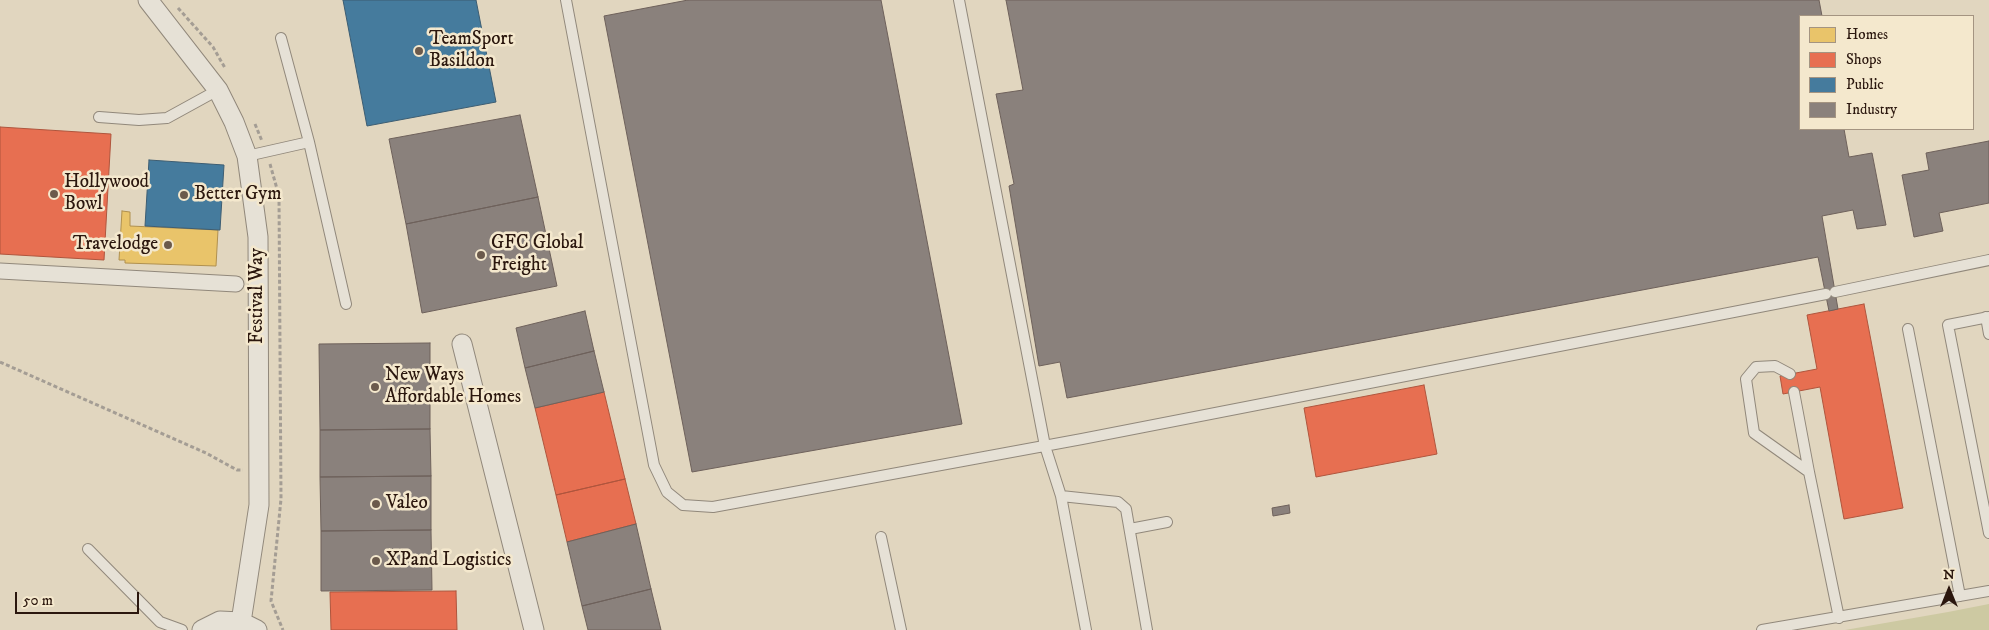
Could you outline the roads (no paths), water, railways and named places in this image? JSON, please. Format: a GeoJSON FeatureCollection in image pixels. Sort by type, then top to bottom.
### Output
{"type":"FeatureCollection","features":[{"type":"Feature","properties":{"kind":"street","name":"Festival Way"},"geometry":{"type":"LineString","coordinates":[[148,0],[218,90],[234,122],[247,156],[258,237],[259,505],[249,626]]}},
{"type":"Feature","properties":{"kind":"street"},"geometry":{"type":"LineString","coordinates":[[0,271],[236,284]]}},
{"type":"Feature","properties":{"kind":"street"},"geometry":{"type":"LineString","coordinates":[[462,344],[534,630]]}},
{"type":"Feature","properties":{"kind":"street"},"geometry":{"type":"LineString","coordinates":[[202,630],[220,621],[249,626]]}},
{"type":"Feature","properties":{"kind":"lane"},"geometry":{"type":"LineString","coordinates":[[566,0],[654,465],[668,492],[683,505],[713,507],[1265,405],[1989,260]]}},
{"type":"Feature","properties":{"kind":"lane"},"geometry":{"type":"LineString","coordinates":[[959,0],[1045,446],[1061,496],[1086,630]]}},
{"type":"Feature","properties":{"kind":"lane"},"geometry":{"type":"LineString","coordinates":[[281,38],[309,142],[346,304]]}},
{"type":"Feature","properties":{"kind":"lane"},"geometry":{"type":"LineString","coordinates":[[99,117],[139,120],[167,118],[218,90]]}},
{"type":"Feature","properties":{"kind":"lane"},"geometry":{"type":"LineString","coordinates":[[247,156],[309,142]]}},
{"type":"Feature","properties":{"kind":"lane"},"geometry":{"type":"LineString","coordinates":[[1989,334],[1987,317],[1948,325],[1989,533]]}},
{"type":"Feature","properties":{"kind":"lane"},"geometry":{"type":"LineString","coordinates":[[1908,329],[1960,596]]}},
{"type":"Feature","properties":{"kind":"lane"},"geometry":{"type":"LineString","coordinates":[[1790,374],[1775,366],[1756,367],[1746,379],[1754,432],[1809,472]]}},
{"type":"Feature","properties":{"kind":"lane"},"geometry":{"type":"LineString","coordinates":[[1794,392],[1839,618]]}},
{"type":"Feature","properties":{"kind":"lane"},"geometry":{"type":"LineString","coordinates":[[1061,496],[1118,502],[1126,509],[1147,630]]}},
{"type":"Feature","properties":{"kind":"lane"},"geometry":{"type":"LineString","coordinates":[[1130,529],[1167,522]]}},
{"type":"Feature","properties":{"kind":"lane"},"geometry":{"type":"LineString","coordinates":[[882,537],[901,630]]}},
{"type":"Feature","properties":{"kind":"lane"},"geometry":{"type":"LineString","coordinates":[[88,549],[160,622],[182,630]]}},
{"type":"Feature","properties":{"kind":"lane"},"geometry":{"type":"LineString","coordinates":[[1762,630],[1989,591]]}},
{"type":"Feature","properties":{"kind":"place","name":"TeamSport Basildon"},"geometry":{"type":"Point","coordinates":[419,51]}},
{"type":"Feature","properties":{"kind":"place","name":"Hollywood Bowl"},"geometry":{"type":"Point","coordinates":[54,194]}},
{"type":"Feature","properties":{"kind":"place","name":"Better Gym"},"geometry":{"type":"Point","coordinates":[184,195]}},
{"type":"Feature","properties":{"kind":"place","name":"Travelodge"},"geometry":{"type":"Point","coordinates":[168,245]}},
{"type":"Feature","properties":{"kind":"place","name":"GFC Global Freight"},"geometry":{"type":"Point","coordinates":[481,255]}},
{"type":"Feature","properties":{"kind":"place","name":"New Ways Affordable Homes"},"geometry":{"type":"Point","coordinates":[375,387]}},
{"type":"Feature","properties":{"kind":"place","name":"Valeo"},"geometry":{"type":"Point","coordinates":[376,504]}},
{"type":"Feature","properties":{"kind":"place","name":"XPand Logistics"},"geometry":{"type":"Point","coordinates":[376,561]}}]}
